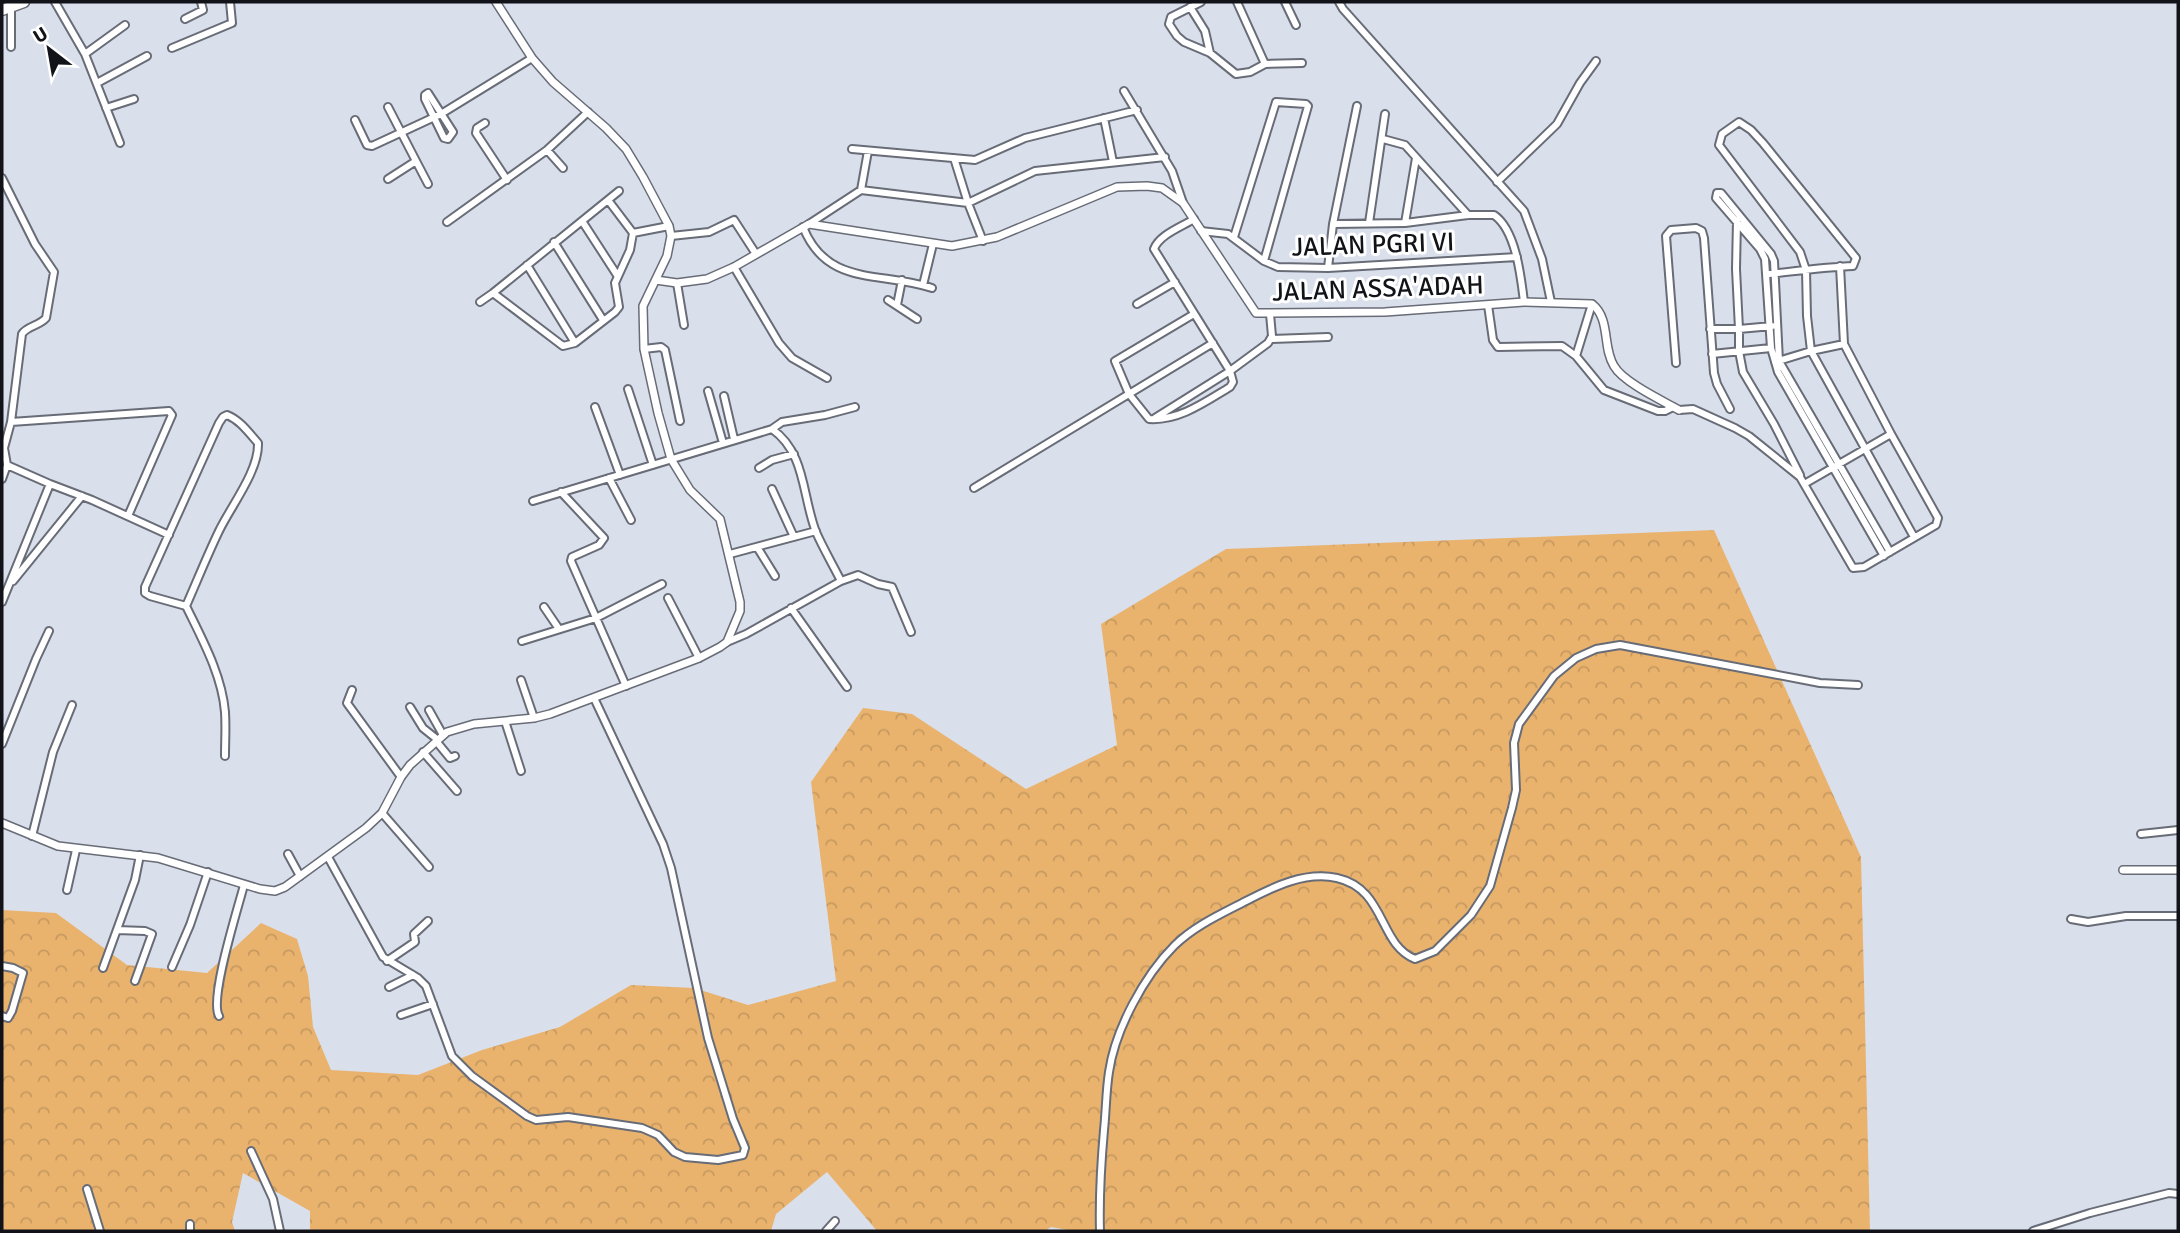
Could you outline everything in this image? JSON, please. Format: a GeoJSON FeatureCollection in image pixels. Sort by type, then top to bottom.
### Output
{"type":"FeatureCollection","features":[{"type":"Feature","properties":{"kind":"highway"},"geometry":{"type":"LineString","coordinates":[[6,9],[24,2]]}},
{"type":"Feature","properties":{"kind":"street"},"geometry":{"type":"LineString","coordinates":[[55,2],[85,54],[120,143]]}},
{"type":"Feature","properties":{"kind":"street"},"geometry":{"type":"LineString","coordinates":[[185,19],[200,13],[203,9],[201,2]]}},
{"type":"Feature","properties":{"kind":"street"},"geometry":{"type":"LineString","coordinates":[[172,48],[232,23],[230,2]]}},
{"type":"Feature","properties":{"kind":"street"},"geometry":{"type":"LineString","coordinates":[[496,2],[532,58],[561,90],[626,149],[669,226],[671,236],[667,256],[643,306],[644,349],[671,459],[690,490],[719,518],[730,554],[740,607],[727,642]]}},
{"type":"Feature","properties":{"kind":"street"},"geometry":{"type":"LineString","coordinates":[[1201,2],[1171,17],[1170,24],[1184,42],[1210,52],[1236,74],[1250,72],[1265,64],[1302,63]]}},
{"type":"Feature","properties":{"kind":"street"},"geometry":{"type":"LineString","coordinates":[[1237,2],[1265,64]]}},
{"type":"Feature","properties":{"kind":"street"},"geometry":{"type":"LineString","coordinates":[[1285,2],[1296,24]]}},
{"type":"Feature","properties":{"kind":"street"},"geometry":{"type":"LineString","coordinates":[[1339,2],[1517,203],[1527,218],[1542,260],[1551,302]]}},
{"type":"Feature","properties":{"kind":"street"},"geometry":{"type":"LineString","coordinates":[[1190,7],[1205,31],[1210,52]]}},
{"type":"Feature","properties":{"kind":"street"},"geometry":{"type":"LineString","coordinates":[[6,9],[11,47]]}},
{"type":"Feature","properties":{"kind":"street"},"geometry":{"type":"LineString","coordinates":[[85,54],[125,25]]}},
{"type":"Feature","properties":{"kind":"street"},"geometry":{"type":"LineString","coordinates":[[96,83],[147,56]]}},
{"type":"Feature","properties":{"kind":"street"},"geometry":{"type":"LineString","coordinates":[[355,120],[370,146],[438,116],[532,58]]}},
{"type":"Feature","properties":{"kind":"street"},"geometry":{"type":"LineString","coordinates":[[1497,182],[1557,124],[1596,61]]}},
{"type":"Feature","properties":{"kind":"street"},"geometry":{"type":"LineString","coordinates":[[1124,91],[1165,157],[1178,183],[1183,203]]}},
{"type":"Feature","properties":{"kind":"street"},"geometry":{"type":"LineString","coordinates":[[106,108],[134,99]]}},
{"type":"Feature","properties":{"kind":"street"},"geometry":{"type":"LineString","coordinates":[[1234,237],[1276,102],[1306,104],[1308,106],[1264,261]]}},
{"type":"Feature","properties":{"kind":"street"},"geometry":{"type":"LineString","coordinates":[[1328,268],[1333,223],[1357,106]]}},
{"type":"Feature","properties":{"kind":"street"},"geometry":{"type":"LineString","coordinates":[[388,107],[428,184]]}},
{"type":"Feature","properties":{"kind":"street"},"geometry":{"type":"LineString","coordinates":[[852,149],[975,160],[1026,138],[1137,110]]}},
{"type":"Feature","properties":{"kind":"street"},"geometry":{"type":"LineString","coordinates":[[447,222],[547,150],[588,112]]}},
{"type":"Feature","properties":{"kind":"street"},"geometry":{"type":"LineString","coordinates":[[1369,223],[1385,114]]}},
{"type":"Feature","properties":{"kind":"street"},"geometry":{"type":"LineString","coordinates":[[1104,118],[1113,162]]}},
{"type":"Feature","properties":{"kind":"street"},"geometry":{"type":"LineString","coordinates":[[485,123],[477,128],[476,133],[507,180]]}},
{"type":"Feature","properties":{"kind":"street"},"geometry":{"type":"LineString","coordinates":[[1770,274],[1806,270],[1840,266],[1854,265],[1856,260],[1751,130],[1741,123],[1734,124],[1722,134],[1719,145],[1797,246],[1806,270],[1811,351],[1914,537]]}},
{"type":"Feature","properties":{"kind":"street"},"geometry":{"type":"LineString","coordinates":[[1383,139],[1403,143],[1468,215]]}},
{"type":"Feature","properties":{"kind":"street"},"geometry":{"type":"LineString","coordinates":[[547,150],[564,168]]}},
{"type":"Feature","properties":{"kind":"street"},"geometry":{"type":"LineString","coordinates":[[862,190],[868,151]]}},
{"type":"Feature","properties":{"kind":"street"},"geometry":{"type":"LineString","coordinates":[[656,280],[677,283],[707,279],[734,267],[862,190],[968,203],[1035,171],[1165,157]]}},
{"type":"Feature","properties":{"kind":"street"},"geometry":{"type":"LineString","coordinates":[[954,158],[968,203],[984,241]]}},
{"type":"Feature","properties":{"kind":"street"},"geometry":{"type":"LineString","coordinates":[[1405,223],[1416,158]]}},
{"type":"Feature","properties":{"kind":"street"},"geometry":{"type":"LineString","coordinates":[[388,179],[416,161]]}},
{"type":"Feature","properties":{"kind":"street"},"geometry":{"type":"LineString","coordinates":[[2,178],[23,223],[54,272],[46,318],[41,324],[27,328],[22,334],[11,422],[4,447],[8,465],[2,479]]}},
{"type":"Feature","properties":{"kind":"street","name":"JALAN ASSA'ADAH"},"geometry":{"type":"LineString","coordinates":[[806,225],[952,246],[984,241],[1011,232],[1117,187],[1147,186],[1162,188],[1183,203],[1253,310],[1270,314],[1385,312],[1524,302],[1592,304]]}},
{"type":"Feature","properties":{"kind":"street"},"geometry":{"type":"LineString","coordinates":[[480,302],[619,191]]}},
{"type":"Feature","properties":{"kind":"street"},"geometry":{"type":"LineString","coordinates":[[493,293],[561,345],[575,342],[603,320],[619,307],[615,284],[630,250],[633,233],[608,200]]}},
{"type":"Feature","properties":{"kind":"street"},"geometry":{"type":"LineString","coordinates":[[1333,223],[1405,223],[1468,215],[1498,217],[1505,226],[1517,257],[1524,302]]}},
{"type":"Feature","properties":{"kind":"street"},"geometry":{"type":"LineString","coordinates":[[1194,219],[1169,233],[1154,246],[1230,371],[1233,383],[1183,413],[1168,418],[1146,417],[1129,394],[1115,365],[1116,359],[1194,314]]}},
{"type":"Feature","properties":{"kind":"street"},"geometry":{"type":"LineString","coordinates":[[1776,361],[1771,254],[1738,219],[1739,351],[1743,372],[1800,477]]}},
{"type":"Feature","properties":{"kind":"street"},"geometry":{"type":"LineString","coordinates":[[671,236],[709,232],[734,220],[756,254]]}},
{"type":"Feature","properties":{"kind":"street"},"geometry":{"type":"LineString","coordinates":[[582,221],[617,275]]}},
{"type":"Feature","properties":{"kind":"street"},"geometry":{"type":"LineString","coordinates":[[806,225],[818,253],[835,267],[902,279],[932,288]]}},
{"type":"Feature","properties":{"kind":"street"},"geometry":{"type":"LineString","coordinates":[[633,233],[669,226]]}},
{"type":"Feature","properties":{"kind":"street"},"geometry":{"type":"LineString","coordinates":[[1676,363],[1666,236],[1671,230],[1696,228],[1702,231],[1717,384],[1730,409]]}},
{"type":"Feature","properties":{"kind":"street","name":"JALAN PGRI VI"},"geometry":{"type":"LineString","coordinates":[[1201,231],[1218,231],[1234,237],[1264,261],[1278,267],[1328,268],[1517,257]]}},
{"type":"Feature","properties":{"kind":"street"},"geometry":{"type":"LineString","coordinates":[[554,242],[603,320]]}},
{"type":"Feature","properties":{"kind":"street"},"geometry":{"type":"LineString","coordinates":[[923,285],[933,244]]}},
{"type":"Feature","properties":{"kind":"street"},"geometry":{"type":"LineString","coordinates":[[527,265],[575,342]]}},
{"type":"Feature","properties":{"kind":"street"},"geometry":{"type":"LineString","coordinates":[[1488,305],[1493,340],[1498,347],[1558,345],[1576,356],[1598,385],[1616,396],[1658,411],[1689,408],[1700,411],[1749,436],[1806,484],[1851,566],[1860,569],[1938,523],[1938,518],[1844,344],[1840,266]]}},
{"type":"Feature","properties":{"kind":"street"},"geometry":{"type":"LineString","coordinates":[[734,267],[779,343],[792,358],[827,378]]}},
{"type":"Feature","properties":{"kind":"street"},"geometry":{"type":"LineString","coordinates":[[897,305],[902,279]]}},
{"type":"Feature","properties":{"kind":"street"},"geometry":{"type":"LineString","coordinates":[[1137,304],[1175,282]]}},
{"type":"Feature","properties":{"kind":"street"},"geometry":{"type":"LineString","coordinates":[[677,283],[684,325]]}},
{"type":"Feature","properties":{"kind":"street"},"geometry":{"type":"LineString","coordinates":[[888,300],[917,319]]}},
{"type":"Feature","properties":{"kind":"street"},"geometry":{"type":"LineString","coordinates":[[1576,356],[1592,304]]}},
{"type":"Feature","properties":{"kind":"street"},"geometry":{"type":"LineString","coordinates":[[1592,304],[1602,317],[1614,368],[1676,408]]}},
{"type":"Feature","properties":{"kind":"street"},"geometry":{"type":"LineString","coordinates":[[1270,314],[1272,339]]}},
{"type":"Feature","properties":{"kind":"street"},"geometry":{"type":"LineString","coordinates":[[1710,329],[1773,326]]}},
{"type":"Feature","properties":{"kind":"street"},"geometry":{"type":"LineString","coordinates":[[1773,326],[1771,348],[1776,361],[1887,554]]}},
{"type":"Feature","properties":{"kind":"street"},"geometry":{"type":"LineString","coordinates":[[1153,419],[1230,371],[1272,339],[1328,337]]}},
{"type":"Feature","properties":{"kind":"street"},"geometry":{"type":"LineString","coordinates":[[974,488],[1213,343]]}},
{"type":"Feature","properties":{"kind":"street"},"geometry":{"type":"LineString","coordinates":[[1776,361],[1844,344]]}},
{"type":"Feature","properties":{"kind":"street"},"geometry":{"type":"LineString","coordinates":[[644,349],[661,347],[665,350],[680,421]]}},
{"type":"Feature","properties":{"kind":"street"},"geometry":{"type":"LineString","coordinates":[[1712,354],[1771,348]]}},
{"type":"Feature","properties":{"kind":"street"},"geometry":{"type":"LineString","coordinates":[[628,389],[653,465]]}},
{"type":"Feature","properties":{"kind":"street"},"geometry":{"type":"LineString","coordinates":[[708,391],[723,443]]}},
{"type":"Feature","properties":{"kind":"street"},"geometry":{"type":"LineString","coordinates":[[724,396],[734,439]]}},
{"type":"Feature","properties":{"kind":"street"},"geometry":{"type":"LineString","coordinates":[[595,407],[620,475]]}},
{"type":"Feature","properties":{"kind":"street"},"geometry":{"type":"LineString","coordinates":[[533,502],[772,429],[782,422],[855,407]]}},
{"type":"Feature","properties":{"kind":"street"},"geometry":{"type":"LineString","coordinates":[[11,422],[169,411],[172,415],[128,516]]}},
{"type":"Feature","properties":{"kind":"street"},"geometry":{"type":"LineString","coordinates":[[186,606],[158,600],[145,593],[145,587],[223,417],[228,415],[237,419],[258,443],[258,450],[244,487],[219,532],[186,606],[209,656],[220,689],[225,713],[226,756]]}},
{"type":"Feature","properties":{"kind":"street"},"geometry":{"type":"LineString","coordinates":[[772,429],[786,440],[794,454],[816,531],[841,581]]}},
{"type":"Feature","properties":{"kind":"street"},"geometry":{"type":"LineString","coordinates":[[1806,484],[1891,434]]}},
{"type":"Feature","properties":{"kind":"street"},"geometry":{"type":"LineString","coordinates":[[759,468],[772,460],[794,454]]}},
{"type":"Feature","properties":{"kind":"street"},"geometry":{"type":"LineString","coordinates":[[8,465],[169,535]]}},
{"type":"Feature","properties":{"kind":"street"},"geometry":{"type":"LineString","coordinates":[[609,478],[631,520]]}},
{"type":"Feature","properties":{"kind":"street"},"geometry":{"type":"LineString","coordinates":[[2,601],[50,484]]}},
{"type":"Feature","properties":{"kind":"street"},"geometry":{"type":"LineString","coordinates":[[772,489],[794,537]]}},
{"type":"Feature","properties":{"kind":"street"},"geometry":{"type":"LineString","coordinates":[[561,492],[604,538],[599,545],[571,559],[626,686]]}},
{"type":"Feature","properties":{"kind":"street"},"geometry":{"type":"LineString","coordinates":[[10,584],[82,496]]}},
{"type":"Feature","properties":{"kind":"street"},"geometry":{"type":"LineString","coordinates":[[730,554],[816,531]]}},
{"type":"Feature","properties":{"kind":"street"},"geometry":{"type":"LineString","coordinates":[[757,547],[775,576]]}},
{"type":"Feature","properties":{"kind":"street"},"geometry":{"type":"LineString","coordinates":[[2,823],[58,846],[159,858],[244,885],[275,891],[328,857],[382,813],[401,776],[423,752],[439,739],[467,725],[534,718],[626,686],[699,658],[841,581],[859,575],[878,584],[890,585],[911,632]]}},
{"type":"Feature","properties":{"kind":"street"},"geometry":{"type":"LineString","coordinates":[[522,640],[596,618],[662,584]]}},
{"type":"Feature","properties":{"kind":"street"},"geometry":{"type":"LineString","coordinates":[[668,598],[699,658]]}},
{"type":"Feature","properties":{"kind":"street"},"geometry":{"type":"LineString","coordinates":[[544,607],[559,629]]}},
{"type":"Feature","properties":{"kind":"street"},"geometry":{"type":"LineString","coordinates":[[791,608],[847,687]]}},
{"type":"Feature","properties":{"kind":"street"},"geometry":{"type":"LineString","coordinates":[[2,744],[49,631]]}},
{"type":"Feature","properties":{"kind":"street"},"geometry":{"type":"LineString","coordinates":[[1100,1231],[1099,1192],[1109,1070],[1124,1023],[1136,999],[1155,968],[1175,945],[1193,932],[1217,915],[1268,889],[1305,878],[1326,877],[1350,883],[1370,898],[1404,955],[1415,959],[1435,951],[1471,915],[1490,886],[1514,799],[1514,743],[1519,724],[1554,676],[1586,652],[1620,645],[1820,683],[1858,685]]}},
{"type":"Feature","properties":{"kind":"street"},"geometry":{"type":"LineString","coordinates":[[520,680],[534,718]]}},
{"type":"Feature","properties":{"kind":"street"},"geometry":{"type":"LineString","coordinates":[[352,690],[347,703],[401,776]]}},
{"type":"Feature","properties":{"kind":"street"},"geometry":{"type":"LineString","coordinates":[[328,857],[387,961],[413,975],[426,986],[452,1056],[472,1076],[506,1102],[536,1120],[568,1117],[642,1128],[658,1135],[674,1152],[685,1157],[718,1160],[745,1153],[708,1038],[671,868],[663,844],[594,698]]}},
{"type":"Feature","properties":{"kind":"street"},"geometry":{"type":"LineString","coordinates":[[32,836],[53,752],[72,705]]}},
{"type":"Feature","properties":{"kind":"street"},"geometry":{"type":"LineString","coordinates":[[410,707],[423,728],[439,739]]}},
{"type":"Feature","properties":{"kind":"street"},"geometry":{"type":"LineString","coordinates":[[429,710],[447,756],[455,757]]}},
{"type":"Feature","properties":{"kind":"street"},"geometry":{"type":"LineString","coordinates":[[505,721],[521,771]]}},
{"type":"Feature","properties":{"kind":"street"},"geometry":{"type":"LineString","coordinates":[[423,752],[435,769],[457,791]]}},
{"type":"Feature","properties":{"kind":"street"},"geometry":{"type":"LineString","coordinates":[[382,813],[429,867]]}},
{"type":"Feature","properties":{"kind":"street"},"geometry":{"type":"LineString","coordinates":[[2141,834],[2178,830]]}},
{"type":"Feature","properties":{"kind":"street"},"geometry":{"type":"LineString","coordinates":[[68,890],[76,850]]}},
{"type":"Feature","properties":{"kind":"street"},"geometry":{"type":"LineString","coordinates":[[288,854],[300,876]]}},
{"type":"Feature","properties":{"kind":"street"},"geometry":{"type":"LineString","coordinates":[[103,968],[135,880],[140,855]]}},
{"type":"Feature","properties":{"kind":"street"},"geometry":{"type":"LineString","coordinates":[[2123,870],[2178,870]]}},
{"type":"Feature","properties":{"kind":"street"},"geometry":{"type":"LineString","coordinates":[[172,967],[190,926],[208,872]]}},
{"type":"Feature","properties":{"kind":"street"},"geometry":{"type":"LineString","coordinates":[[219,1016],[216,1007],[220,979],[244,885]]}},
{"type":"Feature","properties":{"kind":"street"},"geometry":{"type":"LineString","coordinates":[[2071,919],[2088,922],[2126,916],[2178,916]]}},
{"type":"Feature","properties":{"kind":"street"},"geometry":{"type":"LineString","coordinates":[[387,961],[415,942],[414,934],[428,921]]}},
{"type":"Feature","properties":{"kind":"street"},"geometry":{"type":"LineString","coordinates":[[117,930],[145,931],[152,934],[135,981]]}},
{"type":"Feature","properties":{"kind":"street"},"geometry":{"type":"LineString","coordinates":[[2,966],[23,973],[12,1011],[8,1018],[2,1016]]}},
{"type":"Feature","properties":{"kind":"street"},"geometry":{"type":"LineString","coordinates":[[389,987],[413,975]]}},
{"type":"Feature","properties":{"kind":"street"},"geometry":{"type":"LineString","coordinates":[[401,1015],[433,1004]]}},
{"type":"Feature","properties":{"kind":"street"},"geometry":{"type":"LineString","coordinates":[[251,1151],[272,1199],[280,1231]]}},
{"type":"Feature","properties":{"kind":"street"},"geometry":{"type":"LineString","coordinates":[[87,1189],[100,1231]]}},
{"type":"Feature","properties":{"kind":"street"},"geometry":{"type":"LineString","coordinates":[[2032,1231],[2090,1213],[2169,1193],[2178,1194]]}},
{"type":"Feature","properties":{"kind":"street"},"geometry":{"type":"LineString","coordinates":[[827,1231],[835,1221]]}},
{"type":"Feature","properties":{"kind":"green space"},"geometry":{"type":"Polygon","coordinates":[[[1714,530],[1861,857],[1870,1231],[1073,1231],[1051,1227],[1045,1231],[877,1231],[827,1172],[776,1214],[771,1231],[310,1231],[310,1211],[243,1173],[232,1222],[235,1231],[2,1231],[2,910],[56,913],[127,965],[207,973],[261,923],[297,939],[308,976],[313,1027],[331,1070],[418,1075],[482,1050],[560,1027],[631,985],[694,988],[748,1005],[836,981],[811,782],[863,708],[912,714],[1026,789],[1117,745],[1101,624],[1226,549],[1714,530]]]}}]}
